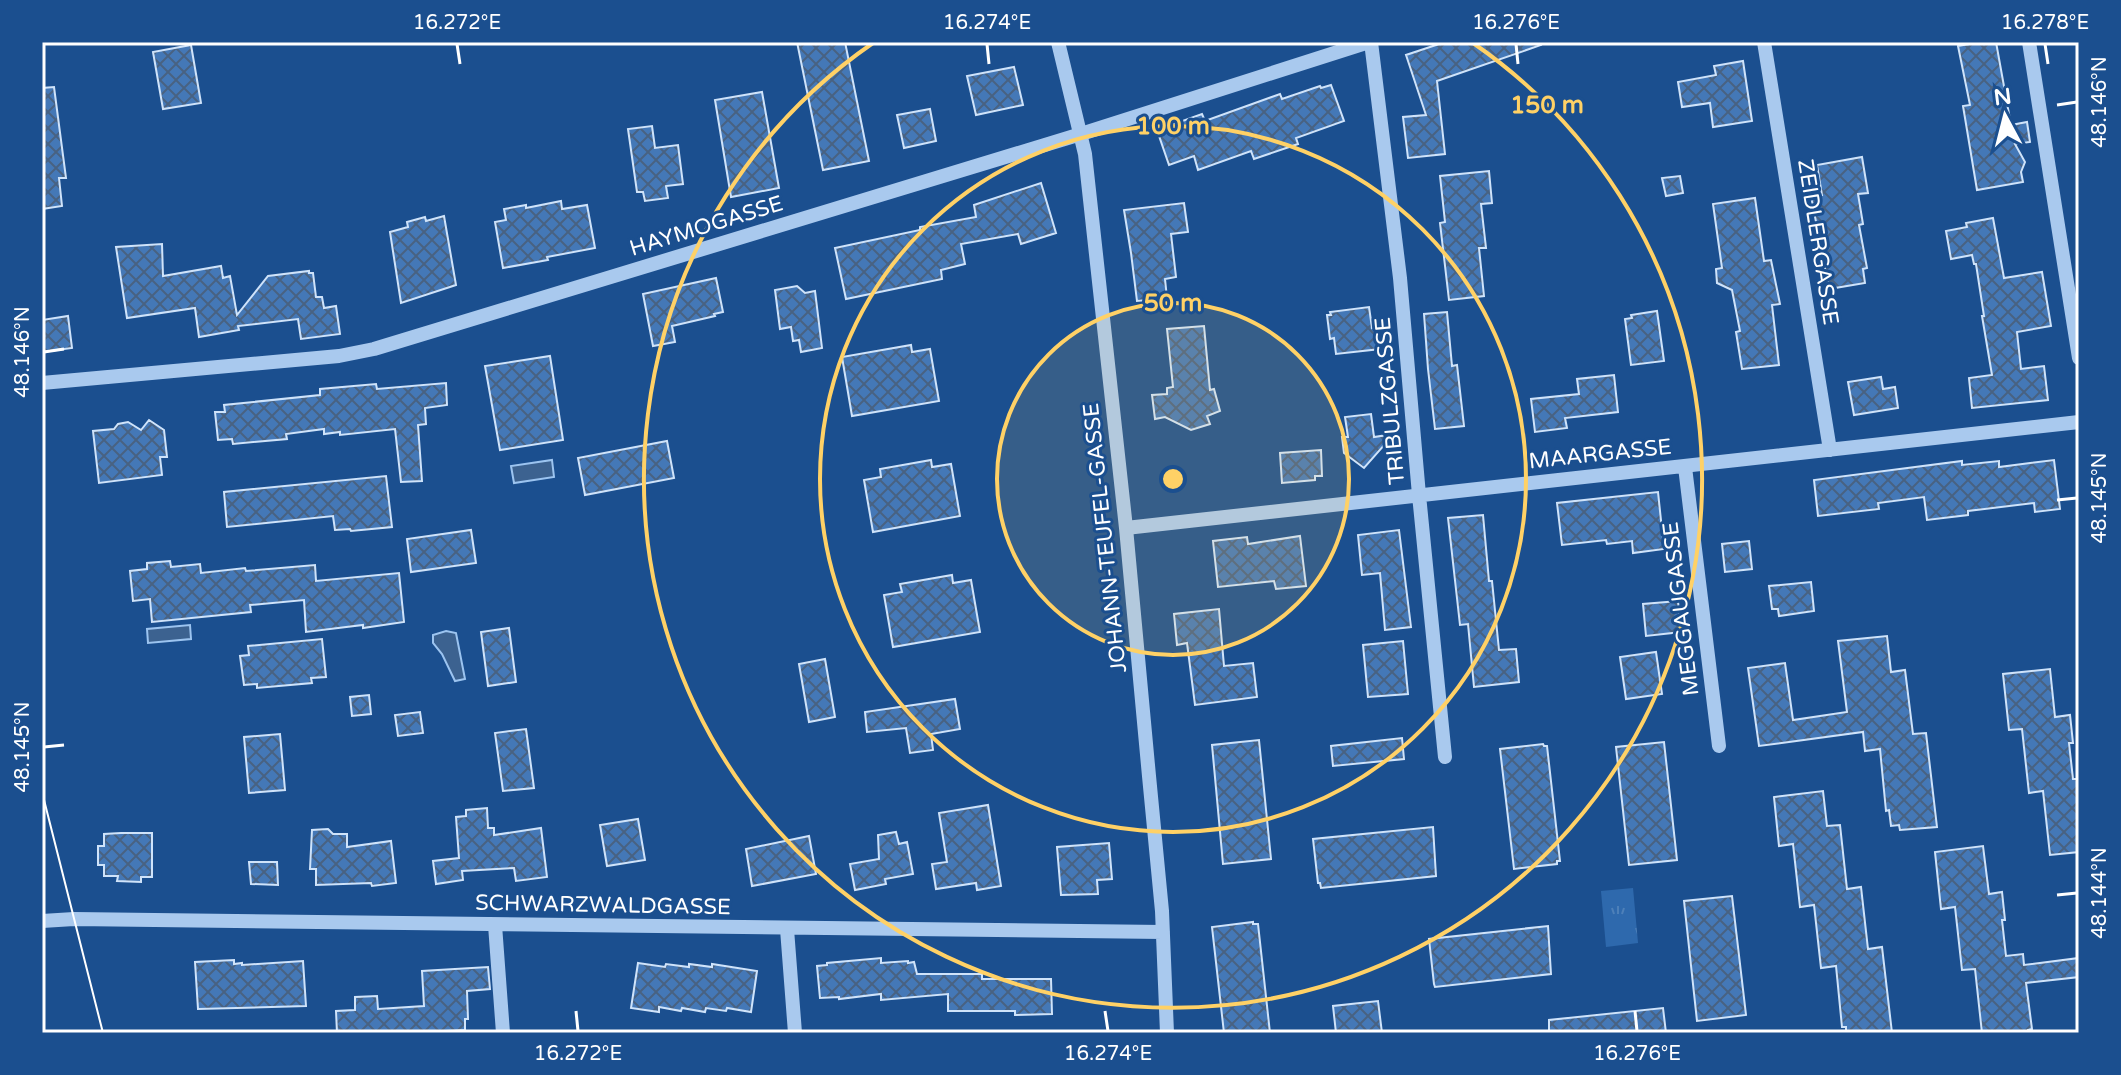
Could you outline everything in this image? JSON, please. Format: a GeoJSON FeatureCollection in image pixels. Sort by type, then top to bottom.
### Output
{"type":"FeatureCollection","features":[{"type":"Feature","properties":{"kind":"street","name":"JOHANN-TEUFEL-GASSE"},"geometry":{"type":"LineString","coordinates":[[1058,42],[1085,154],[1126,528],[1163,932],[1167,1033]]}},
{"type":"Feature","properties":{"kind":"street","name":"HAYMOGASSE"},"geometry":{"type":"LineString","coordinates":[[42,383],[339,356],[374,349],[1081,134],[1370,42]]}},
{"type":"Feature","properties":{"kind":"street","name":"TRIBULZGASSE"},"geometry":{"type":"LineString","coordinates":[[1370,42],[1400,278],[1445,757]]}},
{"type":"Feature","properties":{"kind":"street","name":"ZEIDLERGASSE"},"geometry":{"type":"LineString","coordinates":[[1764,42],[1830,450]]}},
{"type":"Feature","properties":{"kind":"street"},"geometry":{"type":"LineString","coordinates":[[2029,42],[2079,358]]}},
{"type":"Feature","properties":{"kind":"street","name":"MAARGASSE"},"geometry":{"type":"LineString","coordinates":[[1126,528],[2079,422]]}},
{"type":"Feature","properties":{"kind":"street","name":"MEGGAUGASSE"},"geometry":{"type":"LineString","coordinates":[[1685,467],[1719,746]]}},
{"type":"Feature","properties":{"kind":"street"},"geometry":{"type":"LineString","coordinates":[[42,905],[44,921]]}},
{"type":"Feature","properties":{"kind":"street","name":"SCHWARZWALDGASSE"},"geometry":{"type":"LineString","coordinates":[[44,921],[1163,932]]}},
{"type":"Feature","properties":{"kind":"street"},"geometry":{"type":"LineString","coordinates":[[495,925],[503,1033]]}},
{"type":"Feature","properties":{"kind":"street"},"geometry":{"type":"LineString","coordinates":[[787,929],[795,1033]]}},
{"type":"Feature","properties":{"kind":"green space"},"geometry":{"type":"Polygon","coordinates":[[[1633,888],[1638,943],[1606,947],[1601,891],[1633,888]]]}},
{"type":"Feature","properties":{"kind":"shaded area"},"geometry":{"type":"Polygon","coordinates":[[[552,460],[554,477],[514,483],[511,466],[552,460]]]}},
{"type":"Feature","properties":{"kind":"shaded area"},"geometry":{"type":"Polygon","coordinates":[[[190,625],[191,639],[148,643],[147,629],[190,625]]]}},
{"type":"Feature","properties":{"kind":"shaded area"},"geometry":{"type":"Polygon","coordinates":[[[446,631],[456,633],[465,679],[455,681],[433,643],[433,635],[446,631]]]}},
{"type":"Feature","properties":{"kind":"building"},"geometry":{"type":"Polygon","coordinates":[[[797,42],[845,42],[869,161],[823,170],[797,42]]]}},
{"type":"Feature","properties":{"kind":"building"},"geometry":{"type":"Polygon","coordinates":[[[1445,42],[1540,42],[1541,45],[1437,81],[1445,154],[1408,158],[1403,117],[1426,115],[1406,55],[1445,42]]]}},
{"type":"Feature","properties":{"kind":"building"},"geometry":{"type":"Polygon","coordinates":[[[1996,42],[2011,125],[2027,122],[2030,142],[2015,144],[2025,162],[2021,172],[2023,182],[1977,190],[1963,106],[1970,105],[1958,46],[1996,42]]]}},
{"type":"Feature","properties":{"kind":"building"},"geometry":{"type":"Polygon","coordinates":[[[191,45],[201,103],[163,109],[153,52],[191,45]]]}},
{"type":"Feature","properties":{"kind":"building"},"geometry":{"type":"Polygon","coordinates":[[[1743,61],[1752,121],[1713,127],[1710,103],[1682,107],[1678,82],[1716,75],[1714,66],[1743,61]]]}},
{"type":"Feature","properties":{"kind":"building"},"geometry":{"type":"Polygon","coordinates":[[[1014,67],[1023,105],[976,115],[967,76],[1014,67]]]}},
{"type":"Feature","properties":{"kind":"building"},"geometry":{"type":"Polygon","coordinates":[[[1331,85],[1344,121],[1296,138],[1298,144],[1254,159],[1251,151],[1198,170],[1194,156],[1169,165],[1157,130],[1202,114],[1205,121],[1280,94],[1282,99],[1331,85]]]}},
{"type":"Feature","properties":{"kind":"building"},"geometry":{"type":"Polygon","coordinates":[[[54,87],[66,178],[59,178],[62,206],[42,209],[42,88],[54,87]]]}},
{"type":"Feature","properties":{"kind":"building"},"geometry":{"type":"Polygon","coordinates":[[[762,92],[779,188],[731,197],[715,100],[762,92]]]}},
{"type":"Feature","properties":{"kind":"building"},"geometry":{"type":"Polygon","coordinates":[[[930,109],[936,141],[904,148],[897,115],[930,109]]]}},
{"type":"Feature","properties":{"kind":"building"},"geometry":{"type":"Polygon","coordinates":[[[652,126],[655,148],[678,145],[683,184],[666,186],[668,198],[645,201],[643,192],[637,192],[628,129],[652,126]]]}},
{"type":"Feature","properties":{"kind":"building"},"geometry":{"type":"Polygon","coordinates":[[[1862,157],[1868,193],[1858,194],[1863,224],[1859,225],[1867,268],[1863,269],[1865,283],[1829,289],[1811,196],[1822,195],[1817,165],[1862,157]]]}},
{"type":"Feature","properties":{"kind":"building"},"geometry":{"type":"Polygon","coordinates":[[[1489,171],[1492,203],[1481,204],[1486,248],[1479,248],[1484,296],[1449,300],[1440,223],[1445,222],[1440,176],[1489,171]]]}},
{"type":"Feature","properties":{"kind":"building"},"geometry":{"type":"Polygon","coordinates":[[[1680,176],[1683,193],[1666,196],[1662,178],[1680,176]]]}},
{"type":"Feature","properties":{"kind":"building"},"geometry":{"type":"Polygon","coordinates":[[[1041,183],[1056,233],[1021,244],[1018,234],[961,244],[965,264],[941,270],[942,279],[846,299],[835,248],[976,217],[974,205],[1041,183]]]}},
{"type":"Feature","properties":{"kind":"building"},"geometry":{"type":"Polygon","coordinates":[[[1755,198],[1764,261],[1771,260],[1780,304],[1772,305],[1779,365],[1742,369],[1736,332],[1740,331],[1732,290],[1717,283],[1716,269],[1722,268],[1713,204],[1755,198]]]}},
{"type":"Feature","properties":{"kind":"building"},"geometry":{"type":"Polygon","coordinates":[[[561,201],[562,209],[587,205],[595,248],[503,268],[495,222],[506,220],[504,209],[561,201]]]}},
{"type":"Feature","properties":{"kind":"building"},"geometry":{"type":"Polygon","coordinates":[[[1184,203],[1188,232],[1171,234],[1176,277],[1165,279],[1167,298],[1137,301],[1124,210],[1184,203]]]}},
{"type":"Feature","properties":{"kind":"building"},"geometry":{"type":"Polygon","coordinates":[[[444,216],[456,285],[401,303],[390,232],[408,227],[407,222],[444,216]]]}},
{"type":"Feature","properties":{"kind":"building"},"geometry":{"type":"Polygon","coordinates":[[[1993,218],[2004,278],[2042,272],[2051,326],[2017,332],[2021,369],[2044,366],[2048,400],[1972,408],[1969,378],[1992,375],[1984,316],[1972,255],[1951,259],[1946,231],[1993,218]]]}},
{"type":"Feature","properties":{"kind":"building"},"geometry":{"type":"Polygon","coordinates":[[[162,244],[163,276],[221,266],[223,278],[230,276],[237,315],[268,276],[313,273],[316,297],[322,297],[324,308],[336,306],[340,334],[301,339],[298,319],[238,326],[239,330],[199,337],[195,308],[127,318],[116,247],[162,244]]]}},
{"type":"Feature","properties":{"kind":"building"},"geometry":{"type":"Polygon","coordinates":[[[716,278],[723,312],[672,326],[675,342],[653,346],[643,294],[716,278]]]}},
{"type":"Feature","properties":{"kind":"building"},"geometry":{"type":"Polygon","coordinates":[[[797,286],[805,293],[815,291],[822,348],[801,352],[799,340],[793,341],[791,327],[780,329],[775,290],[797,286]]]}},
{"type":"Feature","properties":{"kind":"building"},"geometry":{"type":"Polygon","coordinates":[[[1369,307],[1372,328],[1377,327],[1380,349],[1336,354],[1334,338],[1330,339],[1327,315],[1369,307]]]}},
{"type":"Feature","properties":{"kind":"building"},"geometry":{"type":"Polygon","coordinates":[[[1657,311],[1664,361],[1631,365],[1625,319],[1632,318],[1631,315],[1657,311]]]}},
{"type":"Feature","properties":{"kind":"building"},"geometry":{"type":"Polygon","coordinates":[[[1447,312],[1452,366],[1457,365],[1464,426],[1435,429],[1424,314],[1447,312]]]}},
{"type":"Feature","properties":{"kind":"building"},"geometry":{"type":"Polygon","coordinates":[[[68,316],[72,348],[42,352],[42,320],[68,316]]]}},
{"type":"Feature","properties":{"kind":"building"},"geometry":{"type":"Polygon","coordinates":[[[1204,326],[1210,390],[1214,389],[1220,411],[1207,416],[1210,424],[1191,430],[1165,417],[1155,419],[1152,395],[1167,394],[1167,388],[1173,387],[1167,329],[1204,326]]]}},
{"type":"Feature","properties":{"kind":"building"},"geometry":{"type":"Polygon","coordinates":[[[911,345],[912,352],[930,349],[939,401],[852,416],[842,357],[911,345]]]}},
{"type":"Feature","properties":{"kind":"building"},"geometry":{"type":"Polygon","coordinates":[[[550,356],[563,440],[500,450],[485,366],[550,356]]]}},
{"type":"Feature","properties":{"kind":"building"},"geometry":{"type":"Polygon","coordinates":[[[1614,375],[1618,412],[1565,418],[1567,428],[1535,432],[1531,399],[1579,394],[1577,379],[1614,375]]]}},
{"type":"Feature","properties":{"kind":"building"},"geometry":{"type":"Polygon","coordinates":[[[1881,377],[1883,389],[1895,387],[1898,408],[1854,415],[1848,382],[1881,377]]]}},
{"type":"Feature","properties":{"kind":"building"},"geometry":{"type":"Polygon","coordinates":[[[446,383],[447,405],[425,408],[426,424],[418,425],[422,481],[401,482],[395,429],[340,435],[340,432],[324,434],[324,429],[286,434],[287,439],[233,444],[232,439],[218,440],[215,412],[225,412],[224,405],[320,395],[320,389],[376,384],[377,389],[446,383]]]}},
{"type":"Feature","properties":{"kind":"building"},"geometry":{"type":"Polygon","coordinates":[[[1371,414],[1374,437],[1394,434],[1364,468],[1344,453],[1342,437],[1348,437],[1345,417],[1371,414]]]}},
{"type":"Feature","properties":{"kind":"building"},"geometry":{"type":"Polygon","coordinates":[[[149,420],[164,430],[167,457],[160,457],[162,475],[99,483],[93,431],[114,429],[118,424],[128,422],[141,430],[149,420]]]}},
{"type":"Feature","properties":{"kind":"building"},"geometry":{"type":"Polygon","coordinates":[[[667,441],[674,478],[585,495],[578,458],[667,441]]]}},
{"type":"Feature","properties":{"kind":"building"},"geometry":{"type":"Polygon","coordinates":[[[1321,450],[1322,476],[1315,476],[1315,480],[1282,483],[1280,453],[1321,450]]]}},
{"type":"Feature","properties":{"kind":"building"},"geometry":{"type":"Polygon","coordinates":[[[931,460],[932,467],[951,464],[960,516],[873,532],[864,480],[881,477],[880,469],[931,460]]]}},
{"type":"Feature","properties":{"kind":"building"},"geometry":{"type":"Polygon","coordinates":[[[2054,460],[2060,509],[2035,512],[2034,503],[1968,511],[1968,515],[1927,520],[1924,497],[1878,503],[1879,509],[1818,516],[1814,480],[1962,461],[1962,465],[1999,461],[1999,467],[2054,460]]]}},
{"type":"Feature","properties":{"kind":"building"},"geometry":{"type":"Polygon","coordinates":[[[386,476],[392,527],[335,530],[333,516],[227,527],[224,492],[386,476]]]}},
{"type":"Feature","properties":{"kind":"building"},"geometry":{"type":"Polygon","coordinates":[[[1658,492],[1664,549],[1633,553],[1632,541],[1607,544],[1606,540],[1562,545],[1557,503],[1658,492]]]}},
{"type":"Feature","properties":{"kind":"building"},"geometry":{"type":"Polygon","coordinates":[[[1483,515],[1499,650],[1516,649],[1519,682],[1474,687],[1468,624],[1460,625],[1448,518],[1483,515]]]}},
{"type":"Feature","properties":{"kind":"building"},"geometry":{"type":"Polygon","coordinates":[[[471,530],[476,563],[411,572],[407,539],[471,530]]]}},
{"type":"Feature","properties":{"kind":"building"},"geometry":{"type":"Polygon","coordinates":[[[1399,530],[1411,627],[1385,630],[1380,573],[1362,575],[1358,535],[1399,530]]]}},
{"type":"Feature","properties":{"kind":"building"},"geometry":{"type":"Polygon","coordinates":[[[1300,536],[1306,586],[1276,589],[1274,581],[1218,587],[1213,541],[1247,537],[1248,544],[1300,536]]]}},
{"type":"Feature","properties":{"kind":"building"},"geometry":{"type":"Polygon","coordinates":[[[1749,541],[1752,569],[1725,572],[1722,544],[1749,541]]]}},
{"type":"Feature","properties":{"kind":"building"},"geometry":{"type":"Polygon","coordinates":[[[170,561],[171,567],[200,564],[201,573],[315,565],[316,581],[399,573],[404,622],[306,632],[304,600],[250,605],[251,612],[152,622],[150,599],[133,601],[130,571],[147,569],[147,563],[170,561]]]}},
{"type":"Feature","properties":{"kind":"building"},"geometry":{"type":"Polygon","coordinates":[[[952,575],[953,583],[971,580],[980,632],[893,647],[884,595],[902,592],[900,584],[952,575]]]}},
{"type":"Feature","properties":{"kind":"building"},"geometry":{"type":"Polygon","coordinates":[[[1811,582],[1814,611],[1779,616],[1778,609],[1772,609],[1769,586],[1811,582]]]}},
{"type":"Feature","properties":{"kind":"building"},"geometry":{"type":"Polygon","coordinates":[[[1678,601],[1681,632],[1646,636],[1643,604],[1678,601]]]}},
{"type":"Feature","properties":{"kind":"building"},"geometry":{"type":"Polygon","coordinates":[[[1219,609],[1224,666],[1253,663],[1257,697],[1195,705],[1187,643],[1177,645],[1174,614],[1219,609]]]}},
{"type":"Feature","properties":{"kind":"building"},"geometry":{"type":"Polygon","coordinates":[[[509,628],[516,682],[488,686],[481,632],[509,628]]]}},
{"type":"Feature","properties":{"kind":"building"},"geometry":{"type":"Polygon","coordinates":[[[1887,636],[1891,672],[1905,670],[1913,734],[1926,733],[1937,827],[1900,830],[1899,825],[1891,826],[1889,810],[1886,811],[1880,749],[1865,751],[1863,732],[1759,746],[1748,668],[1785,663],[1793,720],[1847,712],[1838,641],[1887,636]]]}},
{"type":"Feature","properties":{"kind":"building"},"geometry":{"type":"Polygon","coordinates":[[[322,639],[326,677],[311,678],[312,683],[257,688],[257,684],[244,685],[240,656],[249,655],[248,646],[322,639]]]}},
{"type":"Feature","properties":{"kind":"building"},"geometry":{"type":"Polygon","coordinates":[[[1403,641],[1408,694],[1368,697],[1363,645],[1403,641]]]}},
{"type":"Feature","properties":{"kind":"building"},"geometry":{"type":"Polygon","coordinates":[[[1656,652],[1662,694],[1626,699],[1620,657],[1656,652]]]}},
{"type":"Feature","properties":{"kind":"building"},"geometry":{"type":"Polygon","coordinates":[[[825,659],[835,717],[809,722],[799,664],[825,659]]]}},
{"type":"Feature","properties":{"kind":"building"},"geometry":{"type":"Polygon","coordinates":[[[2050,669],[2055,717],[2070,715],[2073,779],[2079,779],[2079,852],[2050,855],[2043,791],[2029,793],[2022,729],[2009,730],[2003,674],[2050,669]]]}},
{"type":"Feature","properties":{"kind":"building"},"geometry":{"type":"Polygon","coordinates":[[[369,695],[371,714],[352,716],[350,697],[369,695]]]}},
{"type":"Feature","properties":{"kind":"building"},"geometry":{"type":"Polygon","coordinates":[[[955,699],[960,729],[931,734],[933,750],[910,753],[906,728],[867,732],[865,712],[955,699]]]}},
{"type":"Feature","properties":{"kind":"building"},"geometry":{"type":"Polygon","coordinates":[[[420,712],[423,733],[398,736],[395,715],[420,712]]]}},
{"type":"Feature","properties":{"kind":"building"},"geometry":{"type":"Polygon","coordinates":[[[526,729],[534,788],[503,791],[495,733],[526,729]]]}},
{"type":"Feature","properties":{"kind":"building"},"geometry":{"type":"Polygon","coordinates":[[[280,734],[285,790],[249,793],[244,737],[280,734]]]}},
{"type":"Feature","properties":{"kind":"building"},"geometry":{"type":"Polygon","coordinates":[[[1402,738],[1404,759],[1333,766],[1331,746],[1402,738]]]}},
{"type":"Feature","properties":{"kind":"building"},"geometry":{"type":"Polygon","coordinates":[[[1259,740],[1271,859],[1223,864],[1212,745],[1259,740]]]}},
{"type":"Feature","properties":{"kind":"building"},"geometry":{"type":"Polygon","coordinates":[[[1664,742],[1677,860],[1629,865],[1616,747],[1664,742]]]}},
{"type":"Feature","properties":{"kind":"building"},"geometry":{"type":"Polygon","coordinates":[[[1547,746],[1560,861],[1557,864],[1514,869],[1500,749],[1547,746]]]}},
{"type":"Feature","properties":{"kind":"building"},"geometry":{"type":"Polygon","coordinates":[[[1823,791],[1827,826],[1840,825],[1847,889],[1861,887],[1868,949],[1882,947],[1892,1033],[1846,1033],[1846,1027],[1842,1027],[1836,966],[1821,968],[1814,905],[1800,907],[1793,844],[1779,846],[1774,797],[1823,791]]]}},
{"type":"Feature","properties":{"kind":"building"},"geometry":{"type":"Polygon","coordinates":[[[988,805],[1001,886],[977,890],[976,883],[936,889],[932,864],[947,862],[939,813],[988,805]]]}},
{"type":"Feature","properties":{"kind":"building"},"geometry":{"type":"Polygon","coordinates":[[[487,808],[488,828],[494,828],[494,835],[541,828],[547,877],[516,881],[514,868],[462,871],[463,880],[436,884],[433,861],[459,858],[456,817],[466,816],[466,810],[487,808]]]}},
{"type":"Feature","properties":{"kind":"building"},"geometry":{"type":"Polygon","coordinates":[[[638,819],[645,860],[607,866],[600,825],[638,819]]]}},
{"type":"Feature","properties":{"kind":"building"},"geometry":{"type":"Polygon","coordinates":[[[1433,827],[1436,876],[1321,888],[1318,883],[1313,839],[1433,827]]]}},
{"type":"Feature","properties":{"kind":"building"},"geometry":{"type":"Polygon","coordinates":[[[328,829],[333,834],[347,834],[347,847],[391,841],[396,883],[316,885],[316,869],[310,869],[312,830],[328,829]]]}},
{"type":"Feature","properties":{"kind":"building"},"geometry":{"type":"Polygon","coordinates":[[[896,832],[899,844],[907,842],[913,874],[885,879],[886,884],[855,890],[850,864],[879,859],[878,835],[896,832]]]}},
{"type":"Feature","properties":{"kind":"building"},"geometry":{"type":"Polygon","coordinates":[[[152,833],[152,877],[141,877],[141,882],[117,881],[118,876],[104,876],[104,865],[98,865],[98,846],[104,846],[104,834],[152,833]]]}},
{"type":"Feature","properties":{"kind":"building"},"geometry":{"type":"Polygon","coordinates":[[[809,836],[816,874],[752,886],[746,849],[809,836]]]}},
{"type":"Feature","properties":{"kind":"building"},"geometry":{"type":"Polygon","coordinates":[[[1109,843],[1112,879],[1097,880],[1098,894],[1061,895],[1057,847],[1109,843]]]}},
{"type":"Feature","properties":{"kind":"building"},"geometry":{"type":"Polygon","coordinates":[[[1983,846],[1989,894],[2002,892],[2006,956],[2023,954],[2024,965],[2079,958],[2079,977],[2026,983],[2032,1029],[2028,1033],[1982,1033],[1975,969],[1962,970],[1955,907],[1941,909],[1935,852],[1983,846]]]}},
{"type":"Feature","properties":{"kind":"building"},"geometry":{"type":"Polygon","coordinates":[[[249,862],[277,862],[278,885],[251,884],[249,862]]]}},
{"type":"Feature","properties":{"kind":"building"},"geometry":{"type":"Polygon","coordinates":[[[1732,896],[1746,1015],[1697,1021],[1684,901],[1732,896]]]}},
{"type":"Feature","properties":{"kind":"building"},"geometry":{"type":"Polygon","coordinates":[[[1258,924],[1270,1033],[1224,1033],[1212,927],[1258,924]]]}},
{"type":"Feature","properties":{"kind":"building"},"geometry":{"type":"Polygon","coordinates":[[[1548,926],[1551,974],[1435,987],[1429,939],[1548,926]]]}},
{"type":"Feature","properties":{"kind":"building"},"geometry":{"type":"Polygon","coordinates":[[[881,958],[881,963],[914,962],[917,974],[982,974],[982,979],[1051,979],[1052,1014],[948,1011],[948,994],[881,1000],[881,994],[820,998],[817,966],[881,958]]]}},
{"type":"Feature","properties":{"kind":"building"},"geometry":{"type":"Polygon","coordinates":[[[234,960],[234,964],[242,965],[303,961],[306,1006],[198,1009],[195,962],[234,960]]]}},
{"type":"Feature","properties":{"kind":"building"},"geometry":{"type":"Polygon","coordinates":[[[638,963],[665,967],[666,964],[689,967],[689,964],[712,967],[712,964],[757,971],[751,1012],[727,1008],[726,1011],[706,1008],[705,1012],[659,1007],[659,1012],[631,1008],[638,963]]]}},
{"type":"Feature","properties":{"kind":"building"},"geometry":{"type":"Polygon","coordinates":[[[488,967],[490,989],[467,991],[468,1019],[465,1019],[465,1030],[337,1033],[336,1011],[355,1010],[355,997],[377,996],[378,1009],[424,1006],[422,971],[488,967]]]}},
{"type":"Feature","properties":{"kind":"building"},"geometry":{"type":"Polygon","coordinates":[[[1378,1001],[1382,1033],[1336,1033],[1333,1006],[1378,1001]]]}},
{"type":"Feature","properties":{"kind":"building"},"geometry":{"type":"Polygon","coordinates":[[[1663,1008],[1666,1033],[1549,1033],[1549,1020],[1663,1008]]]}},
{"type":"Feature","properties":{"kind":"tram line"},"geometry":{"type":"LineString","coordinates":[[42,792],[103,1033]]}}]}
